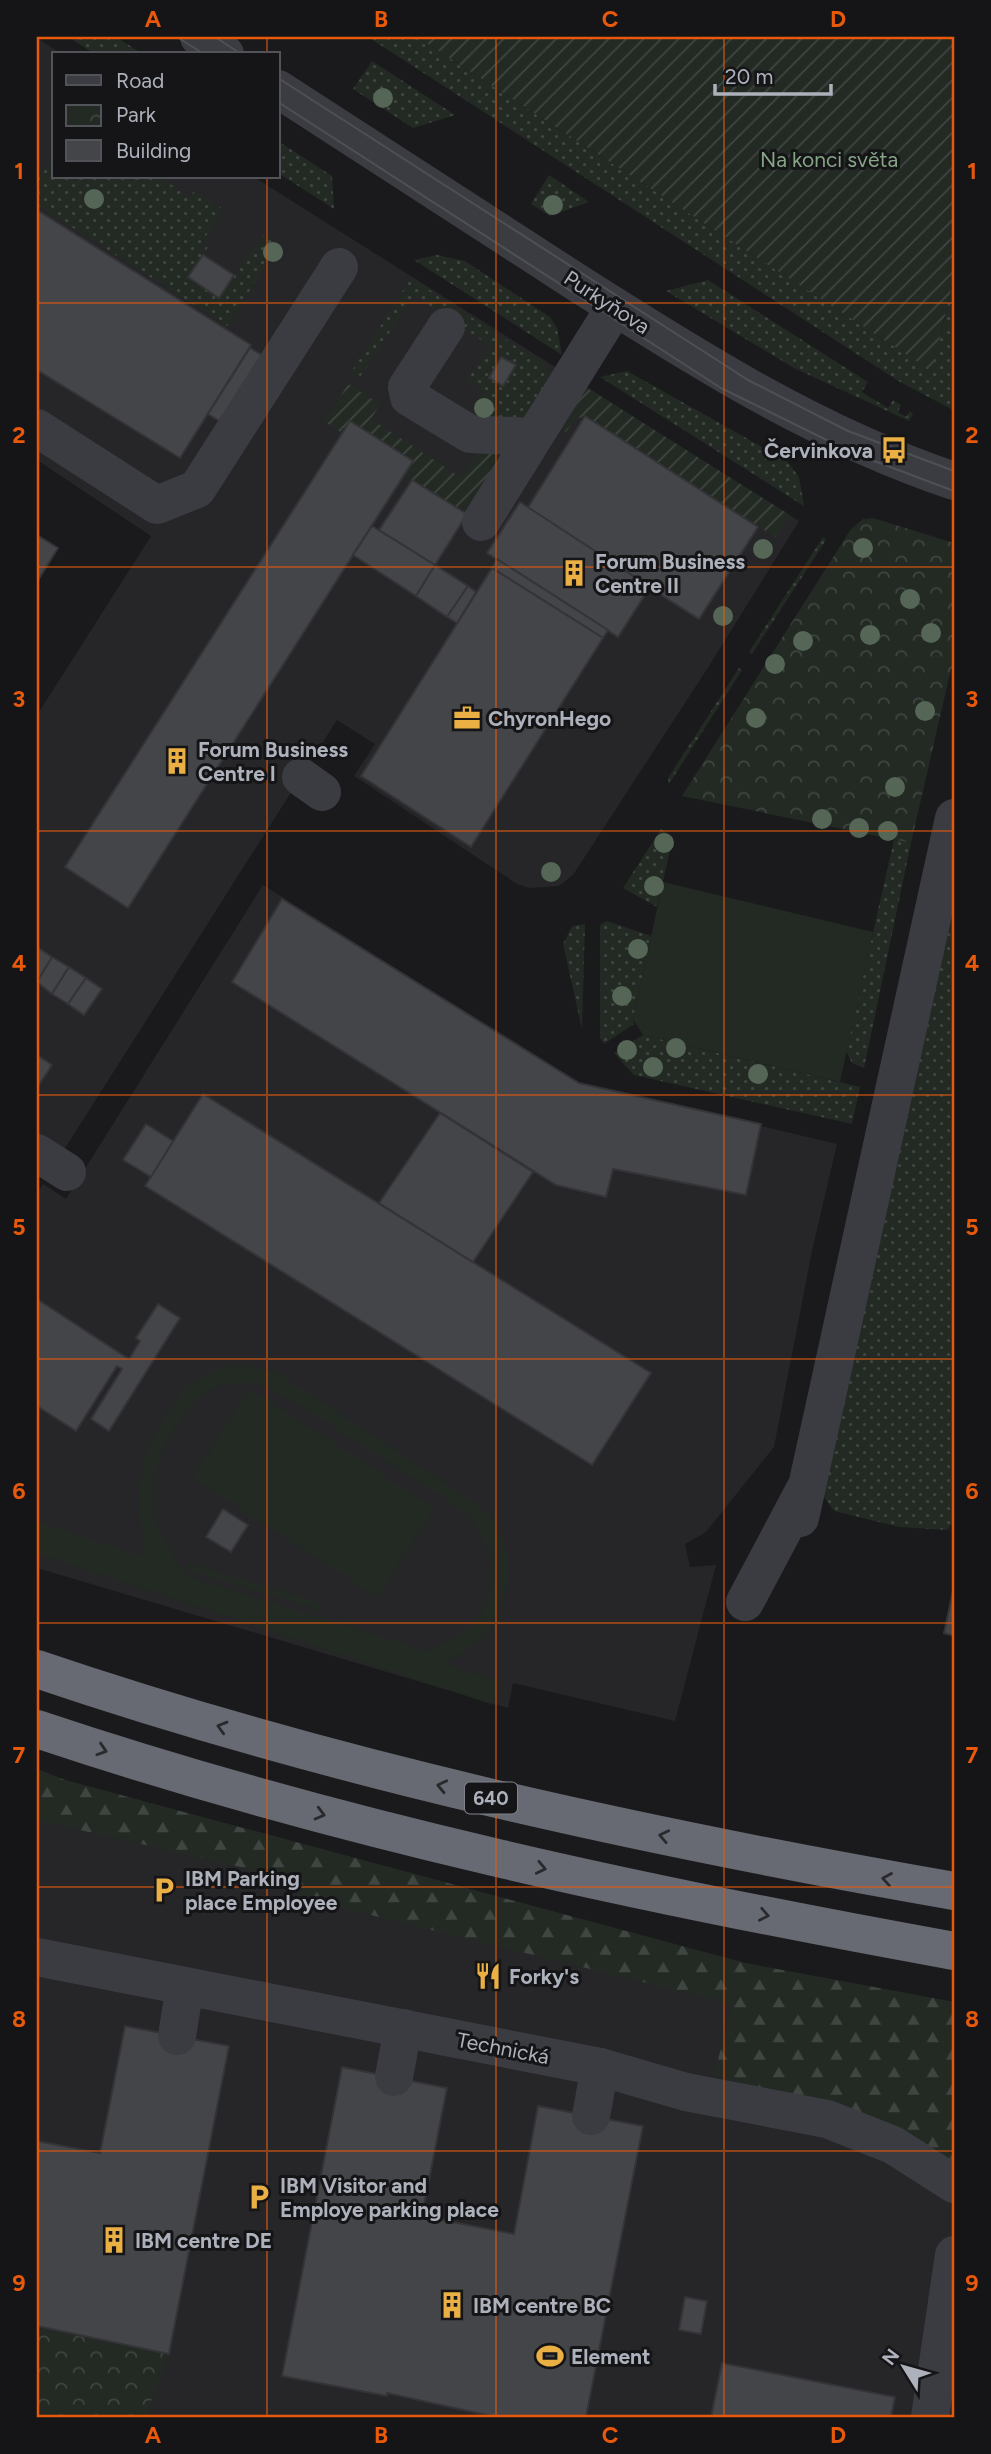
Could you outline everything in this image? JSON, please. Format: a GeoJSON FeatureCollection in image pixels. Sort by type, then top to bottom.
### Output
{"type":"FeatureCollection","features":[{"type":"Feature","properties":{"kind":"highway","name":"640"},"geometry":{"type":"LineString","coordinates":[[37,1669],[201,1721],[422,1782],[708,1845],[954,1891]]}},
{"type":"Feature","properties":{"kind":"highway"},"geometry":{"type":"LineString","coordinates":[[37,1729],[244,1794],[494,1858],[693,1902],[954,1951]]}},
{"type":"Feature","properties":{"kind":"street"},"geometry":{"type":"LineString","coordinates":[[199,37],[222,52]]}},
{"type":"Feature","properties":{"kind":"street","name":"Purkyňova"},"geometry":{"type":"LineString","coordinates":[[280,90],[615,307],[776,405],[878,453],[954,481]]}},
{"type":"Feature","properties":{"kind":"street"},"geometry":{"type":"LineString","coordinates":[[37,428],[158,505],[197,489],[339,267]]}},
{"type":"Feature","properties":{"kind":"street"},"geometry":{"type":"LineString","coordinates":[[481,522],[615,307]]}},
{"type":"Feature","properties":{"kind":"street"},"geometry":{"type":"LineString","coordinates":[[446,327],[407,387],[409,397],[470,434],[533,437]]}},
{"type":"Feature","properties":{"kind":"street"},"geometry":{"type":"LineString","coordinates":[[745,1601],[803,1503],[954,818]]}},
{"type":"Feature","properties":{"kind":"street","name":"Technická"},"geometry":{"type":"LineString","coordinates":[[37,1956],[600,2067],[676,2090],[827,2119],[893,2145],[954,2184]]}},
{"type":"Feature","properties":{"kind":"street"},"geometry":{"type":"LineString","coordinates":[[177,2036],[185,1986]]}},
{"type":"Feature","properties":{"kind":"street"},"geometry":{"type":"LineString","coordinates":[[394,2077],[402,2028]]}},
{"type":"Feature","properties":{"kind":"street"},"geometry":{"type":"LineString","coordinates":[[591,2116],[600,2067]]}},
{"type":"Feature","properties":{"kind":"street"},"geometry":{"type":"LineString","coordinates":[[930,2417],[954,2255]]}},
{"type":"Feature","properties":{"kind":"shaded area"},"geometry":{"type":"Polygon","coordinates":[[[37,38],[59,52],[52,52],[52,178],[256,178],[799,521],[711,663],[573,875],[559,886],[529,888],[517,884],[354,776],[375,744],[337,720],[62,1153],[37,1136],[37,715],[151,536],[37,460],[37,38]]]}},
{"type":"Feature","properties":{"kind":"shaded area"},"geometry":{"type":"Polygon","coordinates":[[[263,885],[579,1083],[837,1144],[812,1251],[774,1447],[706,1532],[685,1544],[690,1567],[716,1565],[675,1721],[513,1683],[508,1708],[37,1568],[37,1194],[43,1184],[66,1199],[263,885]]]}},
{"type":"Feature","properties":{"kind":"shaded area"},"geometry":{"type":"Polygon","coordinates":[[[37,1769],[65,1780],[745,1963],[954,2002],[954,2417],[37,2417],[37,1769]]]}},
{"type":"Feature","properties":{"kind":"green space"},"geometry":{"type":"Polygon","coordinates":[[[68,37],[116,37],[140,52],[92,52],[68,37]]]}},
{"type":"Feature","properties":{"kind":"green space"},"geometry":{"type":"Polygon","coordinates":[[[368,37],[417,37],[900,350],[941,334],[954,277],[953,410],[900,382],[368,37]]]}},
{"type":"Feature","properties":{"kind":"green space","name":"Na konci světa"},"geometry":{"type":"Polygon","coordinates":[[[417,37],[954,37],[954,277],[932,371],[417,37]]]}},
{"type":"Feature","properties":{"kind":"green space"},"geometry":{"type":"Polygon","coordinates":[[[372,61],[455,115],[413,128],[353,89],[372,61]]]}},
{"type":"Feature","properties":{"kind":"green space"},"geometry":{"type":"Polygon","coordinates":[[[280,142],[332,176],[334,209],[280,174],[280,142]]]}},
{"type":"Feature","properties":{"kind":"green space"},"geometry":{"type":"Polygon","coordinates":[[[52,158],[52,178],[161,178],[190,197],[194,191],[223,209],[202,242],[208,247],[188,277],[219,298],[263,235],[279,245],[227,326],[37,205],[37,164],[45,169],[52,158]]]}},
{"type":"Feature","properties":{"kind":"green space"},"geometry":{"type":"Polygon","coordinates":[[[549,175],[589,202],[550,216],[531,204],[549,175]]]}},
{"type":"Feature","properties":{"kind":"green space"},"geometry":{"type":"Polygon","coordinates":[[[437,255],[465,261],[550,317],[557,328],[562,355],[414,260],[437,255]]]}},
{"type":"Feature","properties":{"kind":"green space"},"geometry":{"type":"Polygon","coordinates":[[[411,278],[545,365],[551,383],[530,418],[494,427],[473,412],[485,392],[467,381],[490,346],[414,295],[358,380],[350,374],[411,278]]]}},
{"type":"Feature","properties":{"kind":"green space"},"geometry":{"type":"Polygon","coordinates":[[[708,280],[868,382],[862,392],[888,408],[893,400],[901,405],[898,412],[906,417],[910,411],[913,414],[909,421],[794,368],[666,291],[708,280]]]}},
{"type":"Feature","properties":{"kind":"green space"},"geometry":{"type":"Polygon","coordinates":[[[627,371],[787,461],[799,477],[804,506],[600,377],[627,371]]]}},
{"type":"Feature","properties":{"kind":"green space"},"geometry":{"type":"Polygon","coordinates":[[[348,384],[380,404],[371,419],[460,477],[477,453],[507,450],[467,514],[404,475],[413,461],[350,421],[342,433],[325,422],[348,384]]]}},
{"type":"Feature","properties":{"kind":"green space"},"geometry":{"type":"Polygon","coordinates":[[[584,386],[790,515],[775,537],[585,416],[575,419],[566,432],[558,427],[584,386]]]}},
{"type":"Feature","properties":{"kind":"green space"},"geometry":{"type":"Polygon","coordinates":[[[873,518],[954,543],[954,668],[951,669],[911,843],[682,796],[851,529],[863,519],[873,518]]]}},
{"type":"Feature","properties":{"kind":"green space"},"geometry":{"type":"Polygon","coordinates":[[[823,537],[826,540],[752,654],[749,652],[823,537]]]}},
{"type":"Feature","properties":{"kind":"green space"},"geometry":{"type":"Polygon","coordinates":[[[739,668],[742,670],[669,784],[668,778],[739,668]]]}},
{"type":"Feature","properties":{"kind":"green space"},"geometry":{"type":"Polygon","coordinates":[[[661,829],[673,837],[657,907],[623,888],[661,829]]]}},
{"type":"Feature","properties":{"kind":"green space"},"geometry":{"type":"Polygon","coordinates":[[[894,840],[911,843],[864,1068],[852,1063],[846,1051],[894,840]]]}},
{"type":"Feature","properties":{"kind":"green space"},"geometry":{"type":"Polygon","coordinates":[[[954,872],[954,1522],[947,1530],[899,1527],[834,1511],[823,1496],[954,872]]]}},
{"type":"Feature","properties":{"kind":"green space"},"geometry":{"type":"Polygon","coordinates":[[[663,882],[873,932],[840,1082],[643,1035],[633,1019],[663,882]]]}},
{"type":"Feature","properties":{"kind":"green space"},"geometry":{"type":"Polygon","coordinates":[[[607,921],[651,936],[634,1024],[604,1044],[600,1038],[600,925],[607,921]]]}},
{"type":"Feature","properties":{"kind":"green space"},"geometry":{"type":"Polygon","coordinates":[[[585,924],[582,1029],[563,944],[572,926],[585,924]]]}},
{"type":"Feature","properties":{"kind":"green space"},"geometry":{"type":"Polygon","coordinates":[[[643,1035],[860,1087],[852,1124],[634,1075],[614,1053],[643,1035]]]}},
{"type":"Feature","properties":{"kind":"green space"},"geometry":{"type":"Polygon","coordinates":[[[229,1365],[255,1366],[281,1375],[469,1499],[490,1516],[499,1530],[508,1563],[504,1597],[490,1627],[479,1640],[443,1664],[500,1682],[494,1705],[37,1553],[37,1522],[142,1556],[144,1538],[139,1514],[139,1491],[142,1472],[154,1436],[174,1403],[186,1390],[203,1377],[229,1365]],[[255,1383],[228,1384],[213,1389],[187,1411],[167,1442],[155,1476],[153,1509],[162,1536],[187,1576],[426,1651],[469,1627],[487,1602],[493,1575],[488,1547],[465,1511],[275,1390],[255,1383]]]}},
{"type":"Feature","properties":{"kind":"green space"},"geometry":{"type":"Polygon","coordinates":[[[250,1389],[434,1508],[377,1597],[193,1478],[250,1389]]]}},
{"type":"Feature","properties":{"kind":"green space"},"geometry":{"type":"Polygon","coordinates":[[[187,1563],[322,1603],[320,1610],[184,1569],[187,1563]]]}},
{"type":"Feature","properties":{"kind":"green space"},"geometry":{"type":"Polygon","coordinates":[[[37,1769],[65,1780],[745,1963],[954,2002],[954,2164],[834,2112],[714,2075],[733,2004],[298,1897],[301,1881],[37,1820],[37,1769]]]}},
{"type":"Feature","properties":{"kind":"green space"},"geometry":{"type":"Polygon","coordinates":[[[37,2328],[169,2354],[145,2417],[37,2417],[37,2328]]]}},
{"type":"Feature","properties":{"kind":"building"},"geometry":{"type":"Polygon","coordinates":[[[37,210],[251,345],[180,458],[37,370],[37,210]]]}},
{"type":"Feature","properties":{"kind":"building"},"geometry":{"type":"Polygon","coordinates":[[[203,255],[234,275],[219,298],[188,277],[203,255]]]}},
{"type":"Feature","properties":{"kind":"building"},"geometry":{"type":"Polygon","coordinates":[[[250,348],[286,369],[243,436],[208,414],[250,348]]]}},
{"type":"Feature","properties":{"kind":"building"},"geometry":{"type":"Polygon","coordinates":[[[501,357],[516,365],[503,386],[489,378],[501,357]]]}},
{"type":"Feature","properties":{"kind":"building"},"geometry":{"type":"Polygon","coordinates":[[[585,416],[758,527],[699,619],[527,509],[585,416]]]}},
{"type":"Feature","properties":{"kind":"building","name":"Forum Business Centre I"},"geometry":{"type":"Polygon","coordinates":[[[350,421],[413,461],[128,908],[65,867],[350,421]]]}},
{"type":"Feature","properties":{"kind":"building"},"geometry":{"type":"Polygon","coordinates":[[[412,480],[467,514],[435,565],[379,530],[412,480]]]}},
{"type":"Feature","properties":{"kind":"building","name":"Forum Business Centre II"},"geometry":{"type":"Polygon","coordinates":[[[520,502],[650,587],[618,637],[487,553],[520,502]]]}},
{"type":"Feature","properties":{"kind":"building"},"geometry":{"type":"Polygon","coordinates":[[[372,526],[435,565],[416,596],[353,555],[372,526]]]}},
{"type":"Feature","properties":{"kind":"building"},"geometry":{"type":"Polygon","coordinates":[[[37,535],[58,548],[37,582],[37,535]]]}},
{"type":"Feature","properties":{"kind":"building"},"geometry":{"type":"Polygon","coordinates":[[[497,559],[608,630],[603,638],[492,568],[497,559]]]}},
{"type":"Feature","properties":{"kind":"building"},"geometry":{"type":"Polygon","coordinates":[[[435,565],[468,586],[447,617],[416,596],[435,565]]]}},
{"type":"Feature","properties":{"kind":"building"},"geometry":{"type":"Polygon","coordinates":[[[492,568],[603,638],[471,847],[361,776],[492,568]]]}},
{"type":"Feature","properties":{"kind":"building"},"geometry":{"type":"Polygon","coordinates":[[[468,586],[476,592],[457,623],[447,617],[468,586]]]}},
{"type":"Feature","properties":{"kind":"building"},"geometry":{"type":"Polygon","coordinates":[[[282,899],[579,1083],[761,1124],[746,1195],[613,1169],[606,1197],[556,1185],[232,982],[282,899]]]}},
{"type":"Feature","properties":{"kind":"building"},"geometry":{"type":"Polygon","coordinates":[[[37,947],[52,957],[37,982],[37,947]]]}},
{"type":"Feature","properties":{"kind":"building"},"geometry":{"type":"Polygon","coordinates":[[[52,957],[69,967],[52,994],[37,982],[52,957]]]}},
{"type":"Feature","properties":{"kind":"building"},"geometry":{"type":"Polygon","coordinates":[[[69,967],[86,978],[68,1004],[52,994],[69,967]]]}},
{"type":"Feature","properties":{"kind":"building"},"geometry":{"type":"Polygon","coordinates":[[[86,978],[102,989],[84,1015],[68,1004],[86,978]]]}},
{"type":"Feature","properties":{"kind":"building"},"geometry":{"type":"Polygon","coordinates":[[[37,1055],[52,1065],[37,1088],[37,1055]]]}},
{"type":"Feature","properties":{"kind":"building"},"geometry":{"type":"Polygon","coordinates":[[[203,1094],[651,1373],[592,1465],[145,1186],[203,1094]]]}},
{"type":"Feature","properties":{"kind":"building"},"geometry":{"type":"Polygon","coordinates":[[[440,1113],[533,1172],[473,1262],[379,1203],[440,1113]]]}},
{"type":"Feature","properties":{"kind":"building"},"geometry":{"type":"Polygon","coordinates":[[[146,1124],[173,1141],[151,1177],[123,1160],[146,1124]]]}},
{"type":"Feature","properties":{"kind":"building"},"geometry":{"type":"Polygon","coordinates":[[[37,1299],[129,1359],[140,1341],[136,1338],[158,1304],[180,1318],[109,1431],[91,1419],[122,1369],[117,1366],[76,1431],[37,1406],[37,1299]]]}},
{"type":"Feature","properties":{"kind":"building"},"geometry":{"type":"Polygon","coordinates":[[[223,1509],[248,1525],[231,1552],[206,1537],[223,1509]]]}},
{"type":"Feature","properties":{"kind":"building"},"geometry":{"type":"Polygon","coordinates":[[[954,1586],[954,1636],[944,1633],[954,1586]]]}},
{"type":"Feature","properties":{"kind":"building","name":"IBM centre DE"},"geometry":{"type":"Polygon","coordinates":[[[125,2026],[229,2046],[169,2354],[37,2326],[37,2141],[100,2153],[125,2026]]]}},
{"type":"Feature","properties":{"kind":"building","name":"IBM centre BC"},"geometry":{"type":"Polygon","coordinates":[[[342,2067],[447,2088],[422,2216],[514,2234],[538,2106],[643,2126],[586,2417],[495,2417],[387,2393],[387,2396],[282,2376],[342,2067]]]}},
{"type":"Feature","properties":{"kind":"building"},"geometry":{"type":"Polygon","coordinates":[[[685,2297],[707,2301],[701,2334],[679,2330],[685,2297]]]}},
{"type":"Feature","properties":{"kind":"building"},"geometry":{"type":"Polygon","coordinates":[[[722,2363],[895,2397],[891,2417],[711,2417],[722,2363]]]}},
{"type":"Feature","properties":{"kind":"tram line"},"geometry":{"type":"LineString","coordinates":[[177,37],[201,52]]}},
{"type":"Feature","properties":{"kind":"tram line"},"geometry":{"type":"LineString","coordinates":[[215,37],[238,52]]}},
{"type":"Feature","properties":{"kind":"tram line"},"geometry":{"type":"LineString","coordinates":[[280,79],[748,380],[848,431],[954,471]]}},
{"type":"Feature","properties":{"kind":"tram line"},"geometry":{"type":"LineString","coordinates":[[280,103],[721,388],[853,453],[954,491]]}},
{"type":"Feature","properties":{"kind":"place","name":"Červinkova"},"geometry":{"type":"Point","coordinates":[894,450]}},
{"type":"Feature","properties":{"kind":"place","name":"Forum Business Centre II"},"geometry":{"type":"Point","coordinates":[574,573]}},
{"type":"Feature","properties":{"kind":"place","name":"ChyronHego"},"geometry":{"type":"Point","coordinates":[467,718]}},
{"type":"Feature","properties":{"kind":"place","name":"Forum Business Centre I"},"geometry":{"type":"Point","coordinates":[177,761]}},
{"type":"Feature","properties":{"kind":"place","name":"IBM Parking place Employee"},"geometry":{"type":"Point","coordinates":[164,1890]}},
{"type":"Feature","properties":{"kind":"place","name":"Forky's"},"geometry":{"type":"Point","coordinates":[488,1976]}},
{"type":"Feature","properties":{"kind":"place","name":"IBM Visitor and Employe parking place"},"geometry":{"type":"Point","coordinates":[259,2197]}},
{"type":"Feature","properties":{"kind":"place","name":"IBM centre DE"},"geometry":{"type":"Point","coordinates":[114,2240]}},
{"type":"Feature","properties":{"kind":"place","name":"IBM centre BC"},"geometry":{"type":"Point","coordinates":[452,2305]}},
{"type":"Feature","properties":{"kind":"place","name":"Element"},"geometry":{"type":"Point","coordinates":[550,2356]}}]}
